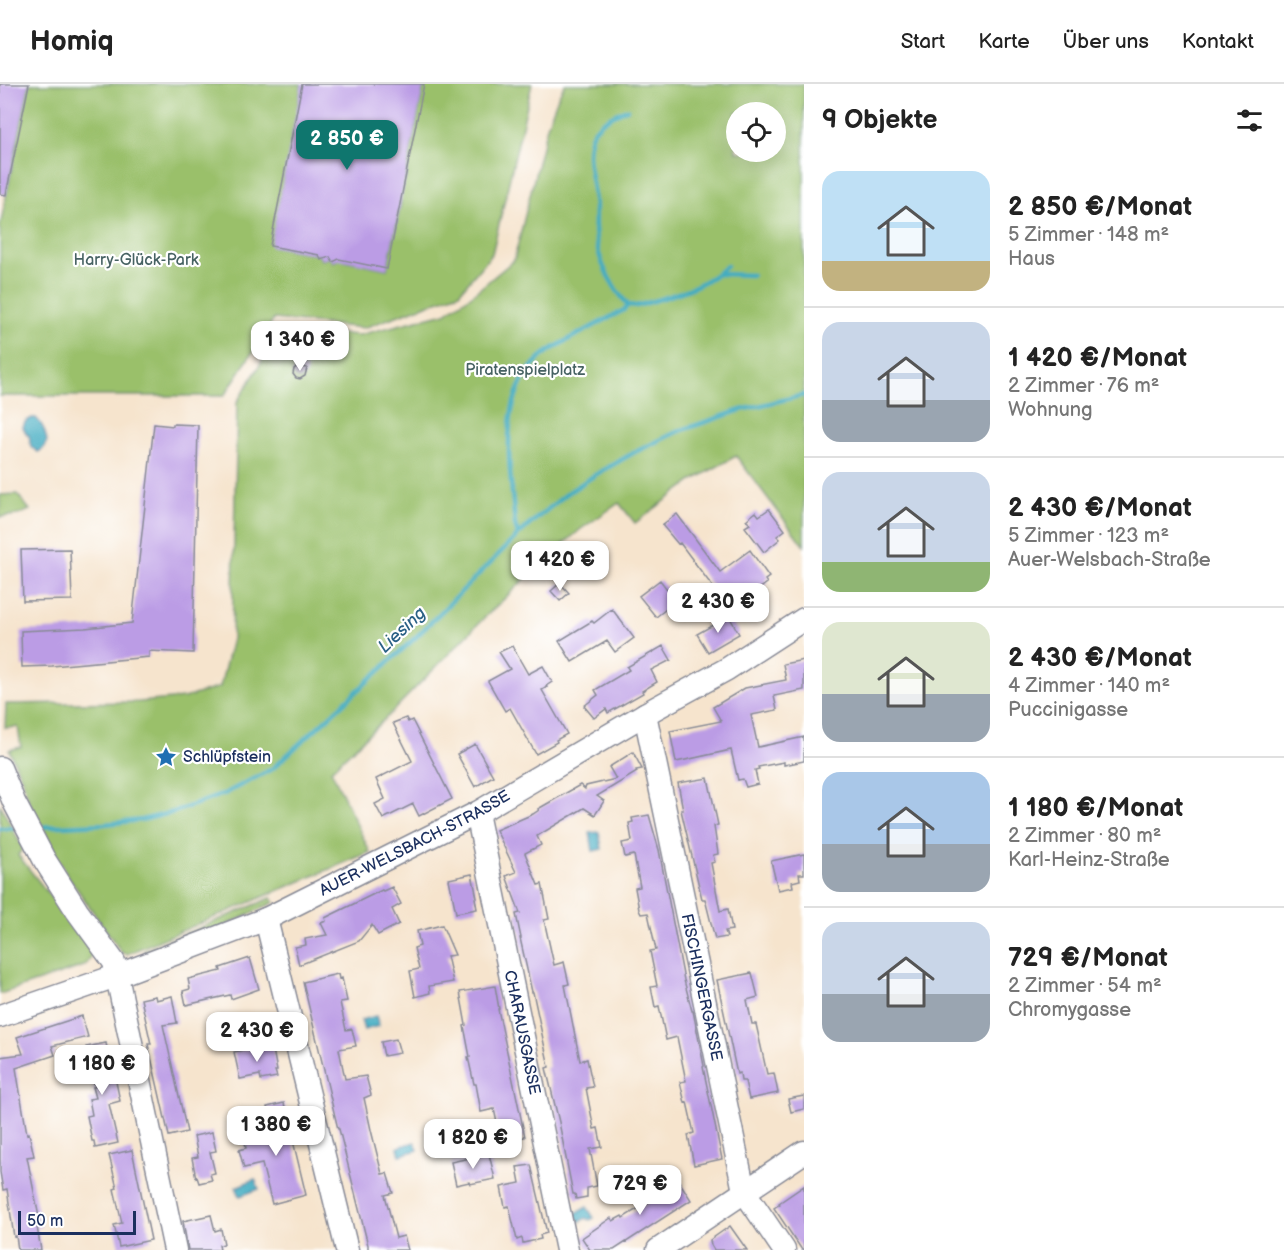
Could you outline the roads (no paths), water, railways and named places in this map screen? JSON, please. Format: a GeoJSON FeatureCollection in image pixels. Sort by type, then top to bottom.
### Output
{"type":"FeatureCollection","features":[{"type":"Feature","properties":{"kind":"street","name":"AUER-WELSBACH-STRASSE"},"geometry":{"type":"LineString","coordinates":[[0,1016],[266,919],[477,813],[645,714],[727,669],[804,620]]}},
{"type":"Feature","properties":{"kind":"street","name":"FISCHINGERGASSE"},"geometry":{"type":"LineString","coordinates":[[645,714],[744,1191],[784,1250]]}},
{"type":"Feature","properties":{"kind":"street"},"geometry":{"type":"LineString","coordinates":[[0,768],[14,802],[40,852],[77,911],[114,962],[175,1250]]}},
{"type":"Feature","properties":{"kind":"street","name":"CHARAUSGASSE"},"geometry":{"type":"LineString","coordinates":[[477,813],[567,1250]]}},
{"type":"Feature","properties":{"kind":"street"},"geometry":{"type":"LineString","coordinates":[[266,919],[346,1250]]}},
{"type":"Feature","properties":{"kind":"street"},"geometry":{"type":"LineString","coordinates":[[658,1250],[804,1152]]}},
{"type":"Feature","properties":{"kind":"water"},"geometry":{"type":"Polygon","coordinates":[[[36,418],[40,423],[47,441],[43,449],[38,452],[31,447],[29,435],[23,427],[25,422],[36,418]]]}},
{"type":"Feature","properties":{"kind":"water"},"geometry":{"type":"Polygon","coordinates":[[[599,832],[602,849],[593,851],[590,833],[599,832]]]}},
{"type":"Feature","properties":{"kind":"water"},"geometry":{"type":"Polygon","coordinates":[[[376,1016],[379,1026],[364,1030],[361,1020],[376,1016]]]}},
{"type":"Feature","properties":{"kind":"water"},"geometry":{"type":"Polygon","coordinates":[[[415,1142],[418,1150],[400,1155],[398,1147],[415,1142]]]}},
{"type":"Feature","properties":{"kind":"water"},"geometry":{"type":"Polygon","coordinates":[[[255,1179],[259,1189],[240,1196],[236,1187],[255,1179]]]}},
{"type":"Feature","properties":{"kind":"water"},"geometry":{"type":"Polygon","coordinates":[[[587,1207],[594,1218],[590,1220],[586,1218],[579,1222],[574,1214],[587,1207]]]}},
{"type":"Feature","properties":{"kind":"waterway"},"geometry":{"type":"LineString","coordinates":[[518,535],[515,525],[509,437],[511,415],[526,375],[540,358],[555,347],[624,310],[628,305],[610,279],[598,250],[595,200],[588,151],[591,136],[598,126],[611,116],[627,109]]}},
{"type":"Feature","properties":{"kind":"waterway"},"geometry":{"type":"LineString","coordinates":[[628,305],[637,306],[684,291],[706,281],[727,266]]}},
{"type":"Feature","properties":{"kind":"waterway"},"geometry":{"type":"LineString","coordinates":[[718,274],[752,275]]}},
{"type":"Feature","properties":{"kind":"waterway","name":"Liesing"},"geometry":{"type":"LineString","coordinates":[[36,827],[142,820],[174,812],[224,794],[272,769],[416,637],[518,535],[569,492],[635,452],[679,431],[741,410],[804,395]]}},
{"type":"Feature","properties":{"kind":"waterway","name":"Liesing"},"geometry":{"type":"LineString","coordinates":[[0,829],[18,828]]}},
{"type":"Feature","properties":{"kind":"place","name":"Schlüpfstein"},"geometry":{"type":"Point","coordinates":[166,757]}},
{"type":"Feature","properties":{"kind":"park label","name":"Harry-Glück-Park"},"geometry":{"type":"Point","coordinates":[136,260]}},
{"type":"Feature","properties":{"kind":"park label","name":"Piratenspielplatz"},"geometry":{"type":"Point","coordinates":[525,370]}}]}
